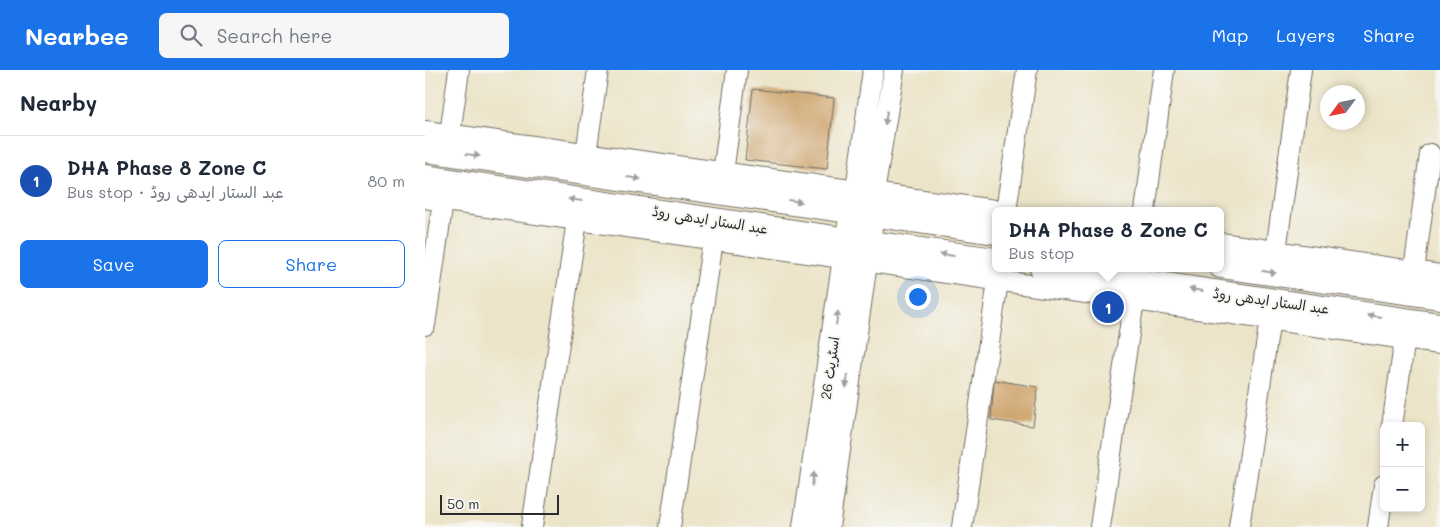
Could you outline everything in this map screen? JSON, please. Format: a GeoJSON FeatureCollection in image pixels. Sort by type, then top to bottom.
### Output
{"type":"FeatureCollection","features":[{"type":"Feature","properties":{"kind":"main road"},"geometry":{"type":"LineString","coordinates":[[425,148],[864,201],[992,230]]}},
{"type":"Feature","properties":{"kind":"main road","name":"عبد الستار ایدھی روڈ"},"geometry":{"type":"LineString","coordinates":[[425,178],[856,251],[992,270]]}},
{"type":"Feature","properties":{"kind":"main road","name":"اسٹریٹ 26"},"geometry":{"type":"LineString","coordinates":[[806,527],[864,201]]}},
{"type":"Feature","properties":{"kind":"main road","name":"اسٹریٹ 26"},"geometry":{"type":"LineString","coordinates":[[826,527],[856,251]]}},
{"type":"Feature","properties":{"kind":"main road","name":"عبد الستار ایدھی روڈ"},"geometry":{"type":"LineString","coordinates":[[1224,264],[1440,296]]}},
{"type":"Feature","properties":{"kind":"main road","name":"عبد الستار ایدھی روڈ"},"geometry":{"type":"LineString","coordinates":[[1066,272],[1406,330],[1440,326]]}},
{"type":"Feature","properties":{"kind":"street"},"geometry":{"type":"LineString","coordinates":[[450,134],[459,70]]}},
{"type":"Feature","properties":{"kind":"street"},"geometry":{"type":"LineString","coordinates":[[586,154],[598,70]]}},
{"type":"Feature","properties":{"kind":"street"},"geometry":{"type":"LineString","coordinates":[[723,173],[737,70]]}},
{"type":"Feature","properties":{"kind":"street"},"geometry":{"type":"LineString","coordinates":[[864,201],[873,70]]}},
{"type":"Feature","properties":{"kind":"street"},"geometry":{"type":"LineString","coordinates":[[864,201],[894,70]]}},
{"type":"Feature","properties":{"kind":"street"},"geometry":{"type":"LineString","coordinates":[[1007,207],[1027,70]]}},
{"type":"Feature","properties":{"kind":"street"},"geometry":{"type":"LineString","coordinates":[[1146,207],[1164,70]]}},
{"type":"Feature","properties":{"kind":"street"},"geometry":{"type":"LineString","coordinates":[[1276,251],[1301,70]]}},
{"type":"Feature","properties":{"kind":"street"},"geometry":{"type":"LineString","coordinates":[[425,131],[723,173],[864,201],[992,210]]}},
{"type":"Feature","properties":{"kind":"street"},"geometry":{"type":"LineString","coordinates":[[1414,272],[1430,154]]}},
{"type":"Feature","properties":{"kind":"street"},"geometry":{"type":"LineString","coordinates":[[425,325],[434,199],[713,240],[856,251]]}},
{"type":"Feature","properties":{"kind":"street"},"geometry":{"type":"LineString","coordinates":[[532,527],[577,220]]}},
{"type":"Feature","properties":{"kind":"street"},"geometry":{"type":"LineString","coordinates":[[670,527],[713,240]]}},
{"type":"Feature","properties":{"kind":"street"},"geometry":{"type":"LineString","coordinates":[[1224,243],[1440,275]]}},
{"type":"Feature","properties":{"kind":"street"},"geometry":{"type":"LineString","coordinates":[[962,527],[997,272]]}},
{"type":"Feature","properties":{"kind":"street"},"geometry":{"type":"LineString","coordinates":[[1002,272],[1134,300],[1269,320],[1406,330],[1440,344]]}},
{"type":"Feature","properties":{"kind":"street"},"geometry":{"type":"LineString","coordinates":[[1100,527],[1134,300]]}},
{"type":"Feature","properties":{"kind":"street"},"geometry":{"type":"LineString","coordinates":[[1239,527],[1269,320]]}},
{"type":"Feature","properties":{"kind":"street"},"geometry":{"type":"LineString","coordinates":[[1393,422],[1406,330]]}},
{"type":"Feature","properties":{"kind":"street"},"geometry":{"type":"LineString","coordinates":[[1378,527],[1380,512]]}},
{"type":"Feature","properties":{"kind":"building"},"geometry":{"type":"Polygon","coordinates":[[[753,89],[834,98],[827,169],[745,160],[753,89]]]}},
{"type":"Feature","properties":{"kind":"building"},"geometry":{"type":"Polygon","coordinates":[[[994,380],[1038,387],[1033,426],[991,420],[994,380]]]}},
{"type":"Feature","properties":{"kind":"place","name":"DHA Phase 8 Zone C"},"geometry":{"type":"Point","coordinates":[1108,307]}}]}
